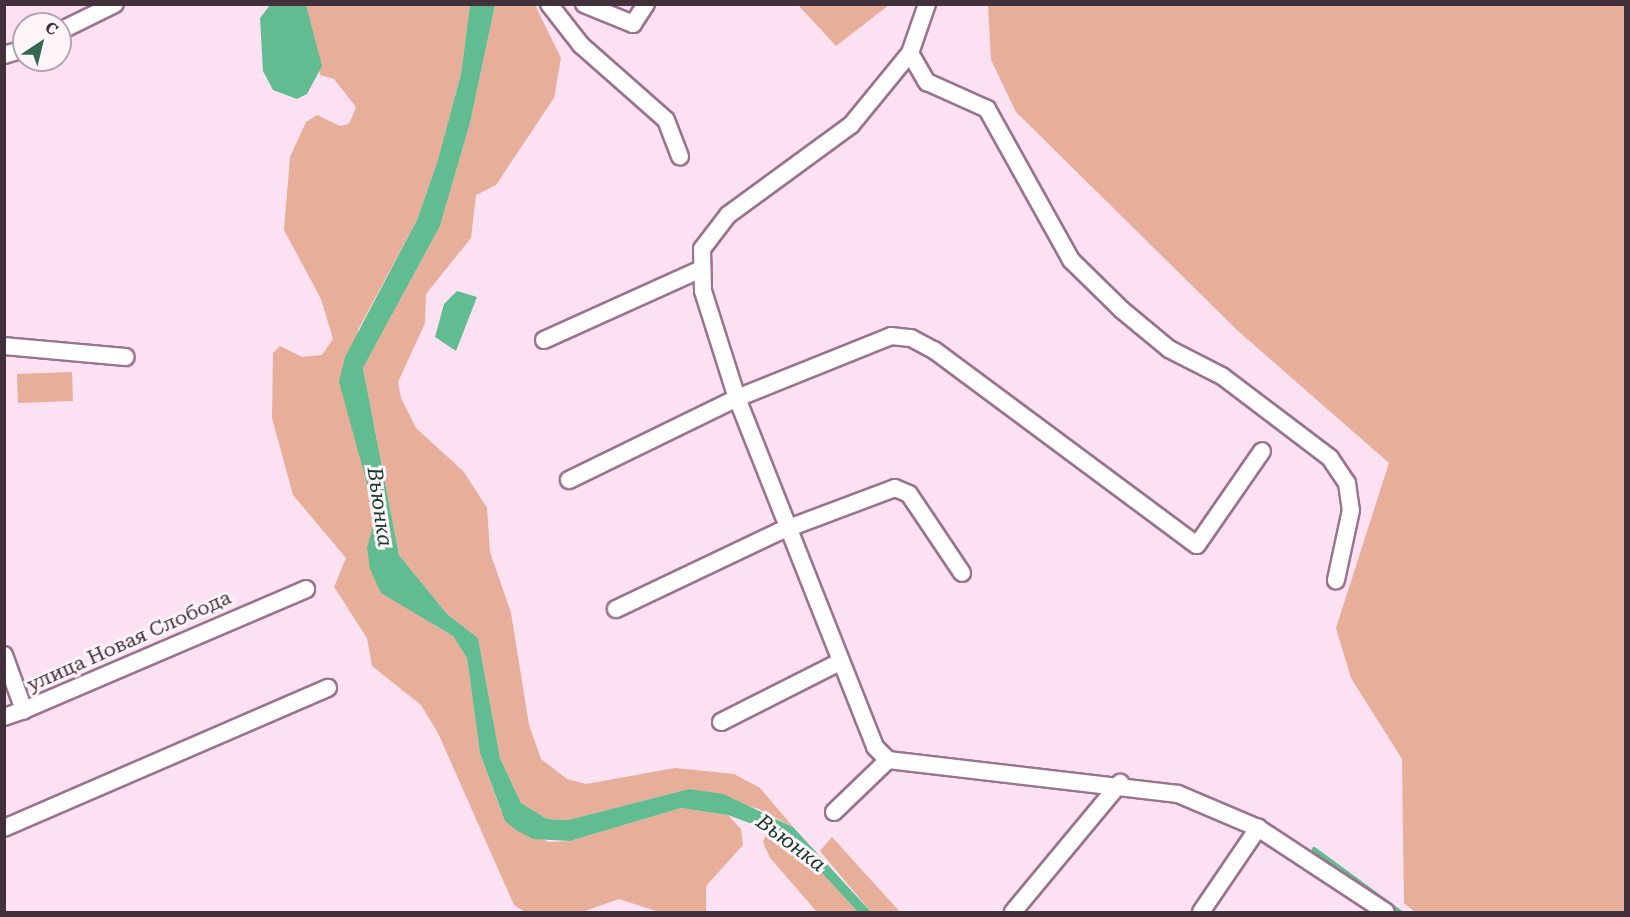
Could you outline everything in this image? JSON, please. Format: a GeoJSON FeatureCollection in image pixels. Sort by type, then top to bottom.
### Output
{"type":"FeatureCollection","features":[{"type":"Feature","properties":{"kind":"street"},"geometry":{"type":"LineString","coordinates":[[72,25],[115,4]]}},
{"type":"Feature","properties":{"kind":"street"},"geometry":{"type":"LineString","coordinates":[[549,4],[581,45],[666,120],[680,156]]}},
{"type":"Feature","properties":{"kind":"street"},"geometry":{"type":"LineString","coordinates":[[584,4],[633,24],[646,4]]}},
{"type":"Feature","properties":{"kind":"street"},"geometry":{"type":"LineString","coordinates":[[927,4],[910,53],[844,132],[723,221],[702,249],[703,291],[737,398],[838,663],[875,747],[888,760],[1120,783],[1178,794],[1258,828],[1384,912]]}},
{"type":"Feature","properties":{"kind":"street"},"geometry":{"type":"LineString","coordinates":[[910,53],[927,82],[987,110],[1071,260],[1122,310],[1169,349],[1222,376],[1266,407],[1330,458],[1347,483],[1352,510],[1336,580]]}},
{"type":"Feature","properties":{"kind":"street"},"geometry":{"type":"LineString","coordinates":[[544,340],[701,269]]}},
{"type":"Feature","properties":{"kind":"street"},"geometry":{"type":"LineString","coordinates":[[569,480],[737,398],[891,336],[911,338],[1197,545],[1262,451]]}},
{"type":"Feature","properties":{"kind":"street"},"geometry":{"type":"LineString","coordinates":[[4,346],[126,357]]}},
{"type":"Feature","properties":{"kind":"street"},"geometry":{"type":"LineString","coordinates":[[616,609],[788,531],[901,489],[962,573]]}},
{"type":"Feature","properties":{"kind":"street","name":"улица Новая Слобода"},"geometry":{"type":"LineString","coordinates":[[4,654],[24,710],[306,589]]}},
{"type":"Feature","properties":{"kind":"street"},"geometry":{"type":"LineString","coordinates":[[721,722],[838,663]]}},
{"type":"Feature","properties":{"kind":"street"},"geometry":{"type":"LineString","coordinates":[[4,828],[328,688]]}},
{"type":"Feature","properties":{"kind":"street"},"geometry":{"type":"LineString","coordinates":[[4,717],[24,710]]}},
{"type":"Feature","properties":{"kind":"street"},"geometry":{"type":"LineString","coordinates":[[834,812],[888,760]]}},
{"type":"Feature","properties":{"kind":"street"},"geometry":{"type":"LineString","coordinates":[[1013,912],[1120,783]]}},
{"type":"Feature","properties":{"kind":"street"},"geometry":{"type":"LineString","coordinates":[[1201,912],[1258,828]]}},
{"type":"Feature","properties":{"kind":"shaded area"},"geometry":{"type":"Polygon","coordinates":[[[306,5],[470,5],[461,74],[437,163],[417,220],[358,330],[353,426],[376,516],[373,530],[434,625],[453,636],[467,658],[480,753],[501,811],[548,842],[570,841],[681,808],[728,815],[741,829],[743,845],[706,886],[706,912],[659,912],[619,899],[582,912],[525,912],[514,905],[438,733],[421,705],[372,666],[367,638],[334,587],[346,558],[293,495],[272,418],[273,353],[280,346],[302,357],[322,355],[333,339],[321,299],[284,230],[290,157],[306,122],[317,115],[340,126],[349,124],[356,107],[334,79],[320,75],[306,5]]]}},
{"type":"Feature","properties":{"kind":"shaded area"},"geometry":{"type":"Polygon","coordinates":[[[495,5],[535,5],[561,58],[554,98],[496,185],[476,195],[471,238],[426,294],[425,323],[398,382],[401,398],[416,428],[464,472],[487,508],[490,552],[511,613],[529,725],[541,759],[567,779],[586,784],[675,768],[734,774],[760,788],[793,827],[759,809],[689,789],[568,820],[547,819],[521,803],[500,758],[478,638],[447,614],[399,555],[363,368],[440,226],[470,123],[495,5]]]}},
{"type":"Feature","properties":{"kind":"shaded area"},"geometry":{"type":"Polygon","coordinates":[[[798,5],[889,5],[836,46],[798,5]]]}},
{"type":"Feature","properties":{"kind":"shaded area"},"geometry":{"type":"Polygon","coordinates":[[[988,5],[1625,5],[1625,912],[1415,912],[1404,903],[1402,759],[1351,678],[1336,628],[1389,463],[1237,330],[1016,112],[991,60],[988,5]]]}},
{"type":"Feature","properties":{"kind":"shaded area"},"geometry":{"type":"Polygon","coordinates":[[[72,372],[73,401],[18,403],[17,374],[72,372]]]}},
{"type":"Feature","properties":{"kind":"shaded area"},"geometry":{"type":"Polygon","coordinates":[[[768,830],[809,859],[858,912],[817,912],[770,858],[763,842],[768,830]]]}},
{"type":"Feature","properties":{"kind":"shaded area"},"geometry":{"type":"Polygon","coordinates":[[[832,837],[900,912],[871,912],[820,851],[832,837]]]}},
{"type":"Feature","properties":{"kind":"water"},"geometry":{"type":"Polygon","coordinates":[[[270,5],[306,5],[322,66],[307,94],[297,99],[273,90],[263,71],[260,18],[270,5]]]}},
{"type":"Feature","properties":{"kind":"water","name":"Вьюнка"},"geometry":{"type":"Polygon","coordinates":[[[470,5],[495,5],[470,123],[440,226],[363,368],[399,555],[447,614],[478,638],[500,758],[521,803],[547,819],[568,820],[689,789],[723,794],[793,827],[871,912],[858,912],[809,859],[768,830],[728,815],[681,808],[570,841],[533,839],[516,830],[505,821],[480,753],[467,658],[453,636],[381,593],[370,569],[367,548],[376,516],[339,382],[345,357],[417,220],[437,163],[461,74],[470,5]]]}},
{"type":"Feature","properties":{"kind":"water"},"geometry":{"type":"Polygon","coordinates":[[[457,291],[477,297],[456,351],[435,337],[444,304],[457,291]]]}},
{"type":"Feature","properties":{"kind":"waterway"},"geometry":{"type":"LineString","coordinates":[[1314,849],[1400,912]]}}]}
